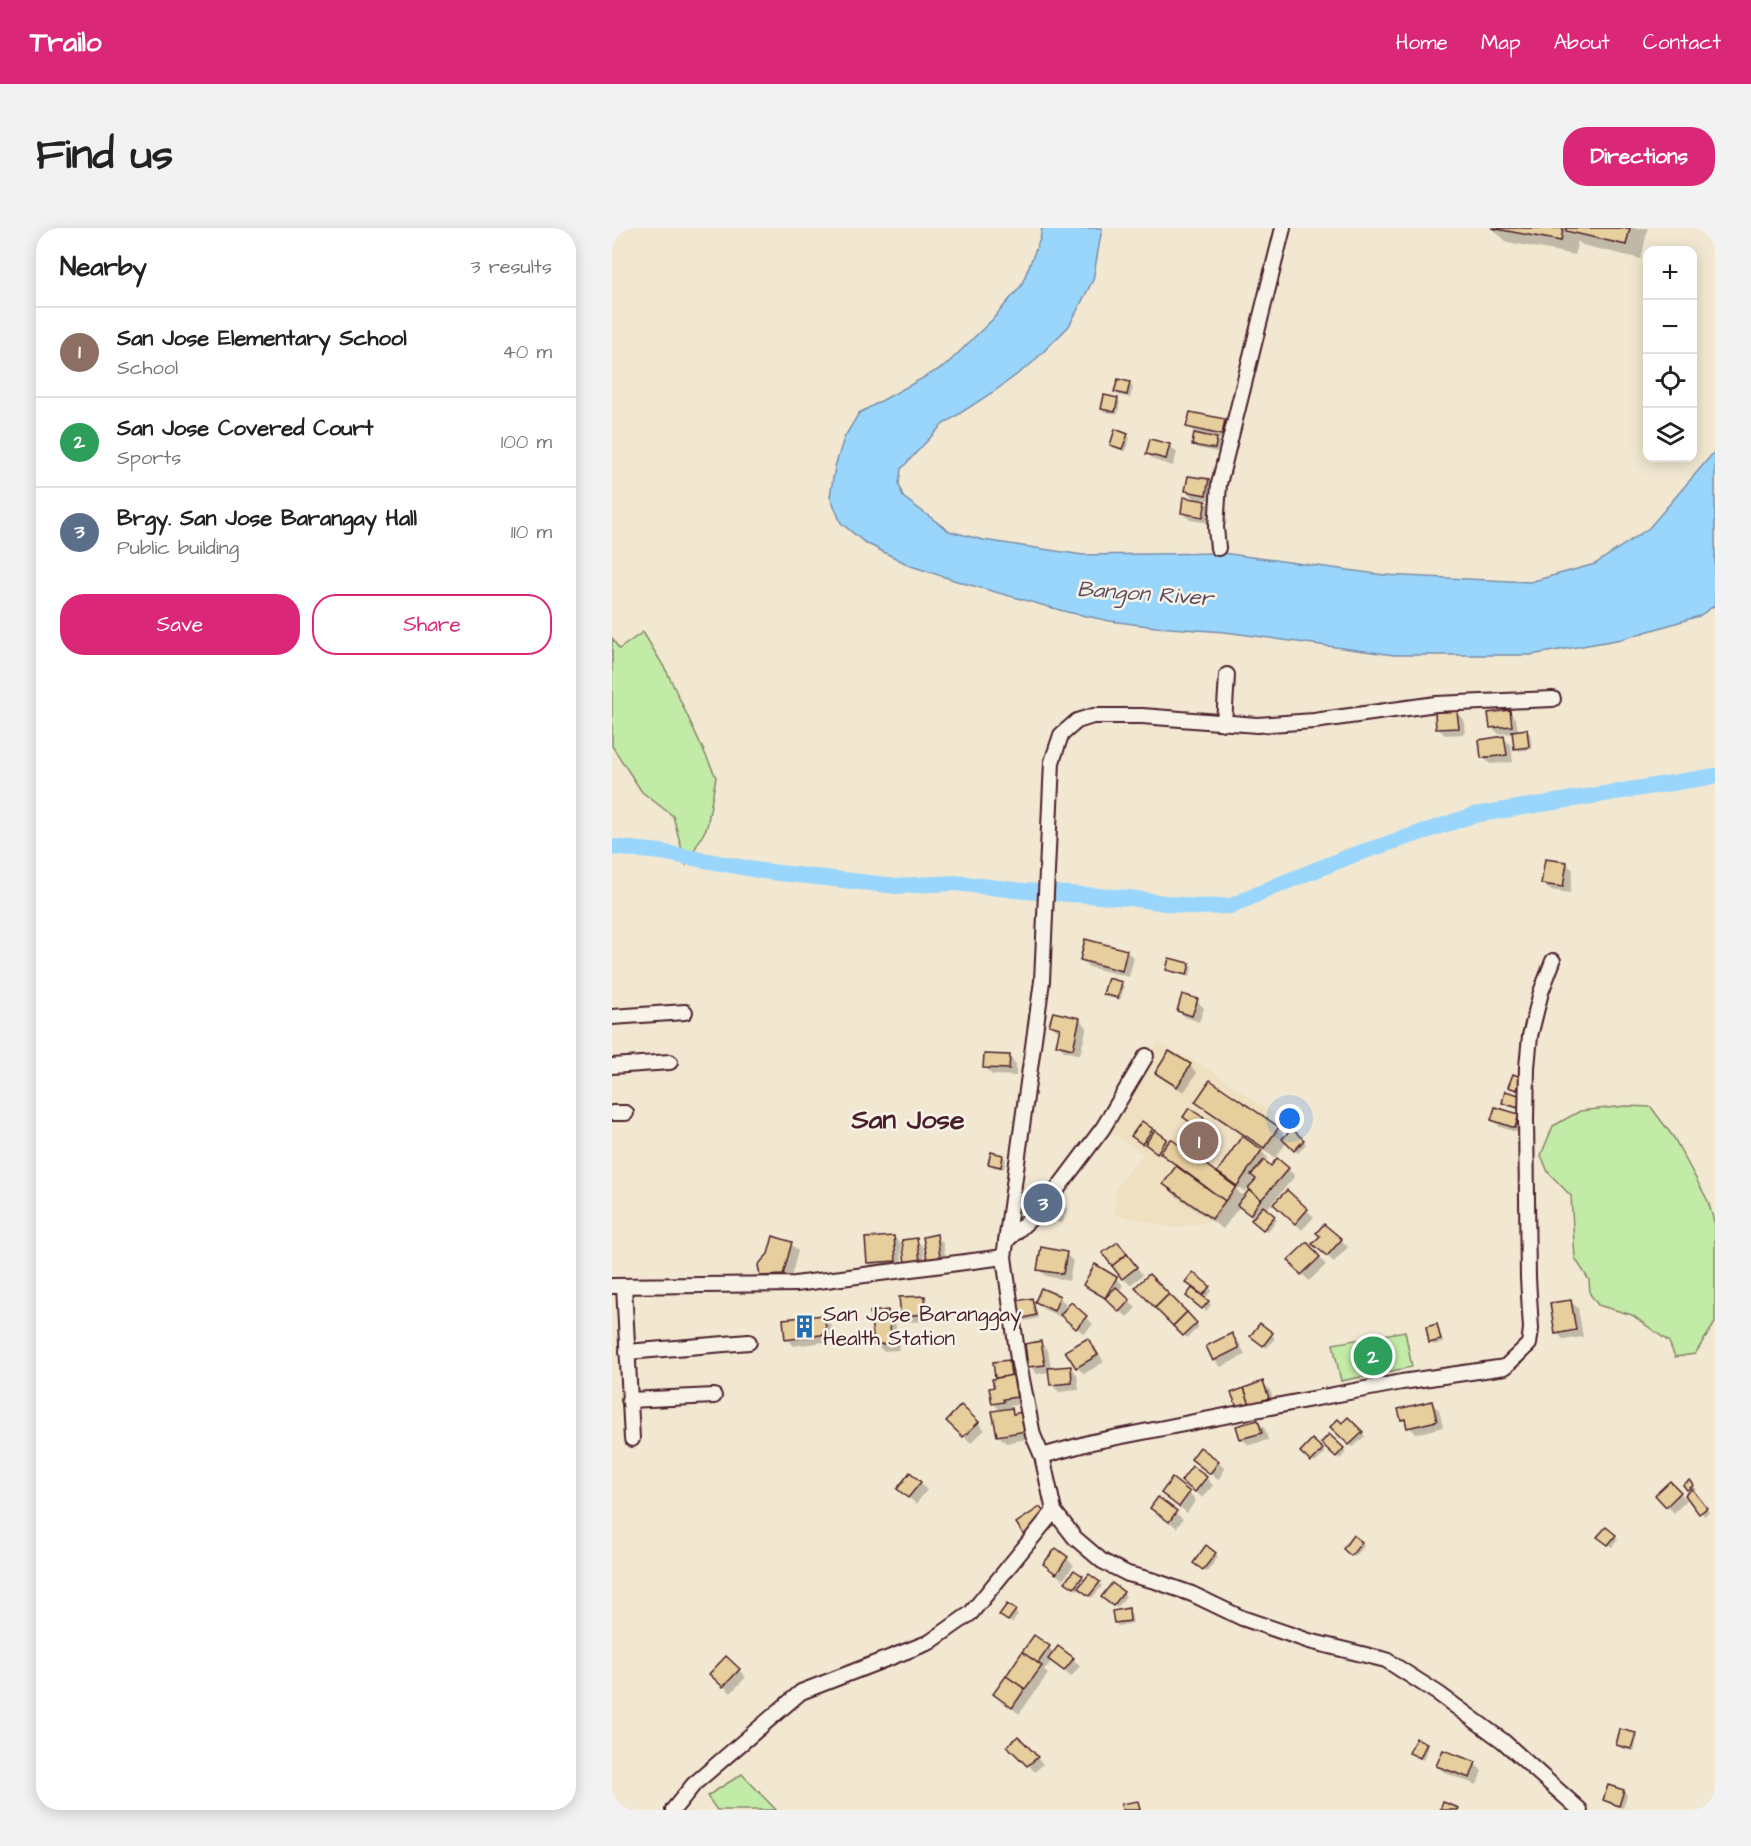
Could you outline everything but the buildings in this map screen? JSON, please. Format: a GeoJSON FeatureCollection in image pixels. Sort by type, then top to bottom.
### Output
{"type":"FeatureCollection","features":[{"type":"Feature","properties":{"kind":"street"},"geometry":{"type":"LineString","coordinates":[[1218,548],[1216,528],[1219,484],[1283,228]]}},
{"type":"Feature","properties":{"kind":"street"},"geometry":{"type":"LineString","coordinates":[[1224,723],[1227,675]]}},
{"type":"Feature","properties":{"kind":"street"},"geometry":{"type":"LineString","coordinates":[[1553,699],[1436,704],[1314,721],[1257,725],[1117,715],[1093,716],[1077,721],[1067,728],[1061,735],[1052,762],[1042,981],[1004,1257],[1027,1411],[1033,1435],[1042,1456],[1054,1511],[1075,1538],[1102,1562],[1128,1574],[1192,1594],[1242,1618],[1309,1641],[1386,1659],[1503,1741],[1580,1810]]}},
{"type":"Feature","properties":{"kind":"street"},"geometry":{"type":"LineString","coordinates":[[1042,1456],[1092,1442],[1291,1403],[1402,1382],[1505,1368],[1529,1344],[1531,1329],[1526,1119],[1527,1066],[1530,1036],[1541,992],[1553,961]]}},
{"type":"Feature","properties":{"kind":"street"},"geometry":{"type":"LineString","coordinates":[[612,1017],[685,1012]]}},
{"type":"Feature","properties":{"kind":"street"},"geometry":{"type":"LineString","coordinates":[[1052,1196],[1103,1128],[1146,1056]]}},
{"type":"Feature","properties":{"kind":"street"},"geometry":{"type":"LineString","coordinates":[[612,1066],[670,1062]]}},
{"type":"Feature","properties":{"kind":"street"},"geometry":{"type":"LineString","coordinates":[[1006,1241],[1039,1211]]}},
{"type":"Feature","properties":{"kind":"street"},"geometry":{"type":"LineString","coordinates":[[632,1439],[627,1352],[618,1286],[795,1284],[1004,1257]]}},
{"type":"Feature","properties":{"kind":"street"},"geometry":{"type":"LineString","coordinates":[[627,1352],[749,1342]]}},
{"type":"Feature","properties":{"kind":"street"},"geometry":{"type":"LineString","coordinates":[[630,1400],[714,1396]]}},
{"type":"Feature","properties":{"kind":"street"},"geometry":{"type":"LineString","coordinates":[[673,1810],[694,1784],[801,1692],[930,1642],[971,1612],[1054,1511]]}},
{"type":"Feature","properties":{"kind":"shaded area"},"geometry":{"type":"Polygon","coordinates":[[[1158,1042],[1211,1070],[1287,1124],[1215,1221],[1172,1228],[1114,1214],[1116,1187],[1143,1154],[1103,1128],[1146,1056],[1158,1042]]]}},
{"type":"Feature","properties":{"kind":"green space"},"geometry":{"type":"Polygon","coordinates":[[[643,632],[667,672],[716,777],[707,827],[686,865],[673,816],[642,792],[612,746],[612,638],[619,649],[643,632]]]}},
{"type":"Feature","properties":{"kind":"green space"},"geometry":{"type":"Polygon","coordinates":[[[1625,1106],[1651,1107],[1674,1138],[1708,1201],[1715,1225],[1715,1323],[1695,1354],[1675,1357],[1669,1342],[1632,1315],[1598,1305],[1590,1294],[1589,1280],[1575,1258],[1571,1196],[1548,1172],[1541,1155],[1553,1126],[1580,1111],[1625,1106]]]}},
{"type":"Feature","properties":{"kind":"green space"},"geometry":{"type":"Polygon","coordinates":[[[1405,1331],[1412,1367],[1341,1381],[1333,1344],[1405,1331]]]}},
{"type":"Feature","properties":{"kind":"green space"},"geometry":{"type":"Polygon","coordinates":[[[742,1774],[776,1810],[717,1810],[707,1796],[742,1774]]]}},
{"type":"Feature","properties":{"kind":"water","name":"Bangon River"},"geometry":{"type":"Polygon","coordinates":[[[1042,228],[1102,228],[1093,280],[1069,326],[1031,364],[942,425],[901,469],[899,484],[903,497],[949,531],[983,540],[1083,555],[1222,553],[1384,575],[1530,582],[1595,564],[1649,528],[1715,451],[1715,605],[1699,616],[1622,639],[1531,655],[1394,655],[1225,632],[1110,621],[1067,612],[911,566],[864,542],[841,523],[830,496],[835,467],[844,438],[859,413],[945,366],[992,320],[1021,286],[1040,239],[1042,228]]]}},
{"type":"Feature","properties":{"kind":"waterway"},"geometry":{"type":"LineString","coordinates":[[612,847],[661,852],[762,871],[897,886],[955,883],[1024,891],[1129,898],[1194,907],[1231,906],[1353,855],[1474,815],[1715,776]]}},
{"type":"Feature","properties":{"kind":"place","name":"San Jose Elementary School"},"geometry":{"type":"Point","coordinates":[1199,1141]}},
{"type":"Feature","properties":{"kind":"place","name":"Brgy. San Jose Barangay Hall"},"geometry":{"type":"Point","coordinates":[1043,1203]}},
{"type":"Feature","properties":{"kind":"place","name":"San Jose Baranggay Health Station"},"geometry":{"type":"Point","coordinates":[805,1326]}},
{"type":"Feature","properties":{"kind":"place","name":"San Jose Covered Court"},"geometry":{"type":"Point","coordinates":[1373,1356]}},
{"type":"Feature","properties":{"kind":"district","name":"San Jose"},"geometry":{"type":"Point","coordinates":[908,1120]}}]}
